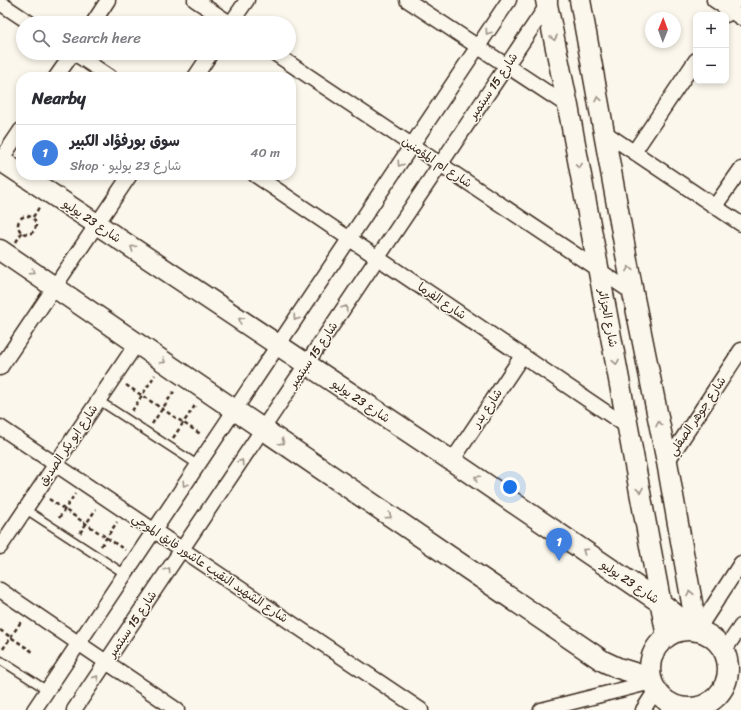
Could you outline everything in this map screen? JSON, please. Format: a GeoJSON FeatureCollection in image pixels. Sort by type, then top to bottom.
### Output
{"type":"FeatureCollection","features":[{"type":"Feature","properties":{"kind":"street"},"geometry":{"type":"LineString","coordinates":[[98,16],[108,0]]}},
{"type":"Feature","properties":{"kind":"street"},"geometry":{"type":"LineString","coordinates":[[195,0],[220,16]]}},
{"type":"Feature","properties":{"kind":"street"},"geometry":{"type":"LineString","coordinates":[[236,16],[247,0]]}},
{"type":"Feature","properties":{"kind":"street"},"geometry":{"type":"LineString","coordinates":[[407,0],[568,106]]}},
{"type":"Feature","properties":{"kind":"street"},"geometry":{"type":"LineString","coordinates":[[34,710],[509,0]]}},
{"type":"Feature","properties":{"kind":"street"},"geometry":{"type":"LineString","coordinates":[[580,0],[633,294],[667,462],[697,631]]}},
{"type":"Feature","properties":{"kind":"street"},"geometry":{"type":"LineString","coordinates":[[714,0],[730,8],[741,18]]}},
{"type":"Feature","properties":{"kind":"street","name":"شارع 15 سبتمبر"},"geometry":{"type":"LineString","coordinates":[[74,710],[507,66],[548,2]]}},
{"type":"Feature","properties":{"kind":"street","name":"شارع الجزائر"},"geometry":{"type":"LineString","coordinates":[[548,2],[667,637]]}},
{"type":"Feature","properties":{"kind":"street"},"geometry":{"type":"LineString","coordinates":[[0,3],[20,16]]}},
{"type":"Feature","properties":{"kind":"street"},"geometry":{"type":"LineString","coordinates":[[60,72],[69,60]]}},
{"type":"Feature","properties":{"kind":"street"},"geometry":{"type":"LineString","coordinates":[[84,60],[102,72]]}},
{"type":"Feature","properties":{"kind":"street"},"geometry":{"type":"LineString","coordinates":[[198,72],[206,60]]}},
{"type":"Feature","properties":{"kind":"street","name":"شارع ام المؤمنين"},"geometry":{"type":"LineString","coordinates":[[284,60],[633,294]]}},
{"type":"Feature","properties":{"kind":"street"},"geometry":{"type":"LineString","coordinates":[[634,152],[693,64]]}},
{"type":"Feature","properties":{"kind":"street"},"geometry":{"type":"LineString","coordinates":[[604,132],[741,224]]}},
{"type":"Feature","properties":{"kind":"street"},"geometry":{"type":"LineString","coordinates":[[0,160],[16,137]]}},
{"type":"Feature","properties":{"kind":"street","name":"شارع 23 يوليو"},"geometry":{"type":"LineString","coordinates":[[0,160],[16,170]]}},
{"type":"Feature","properties":{"kind":"street"},"geometry":{"type":"LineString","coordinates":[[716,206],[741,169]]}},
{"type":"Feature","properties":{"kind":"street","name":"شارع 23 يوليو"},"geometry":{"type":"LineString","coordinates":[[31,180],[452,461],[661,603],[697,631]]}},
{"type":"Feature","properties":{"kind":"street"},"geometry":{"type":"LineString","coordinates":[[0,368],[127,180]]}},
{"type":"Feature","properties":{"kind":"street","name":"شارع الفرما"},"geometry":{"type":"LineString","coordinates":[[262,180],[628,427]]}},
{"type":"Feature","properties":{"kind":"street"},"geometry":{"type":"LineString","coordinates":[[0,250],[603,661],[653,683]]}},
{"type":"Feature","properties":{"kind":"street","name":"شارع ابو بكر الصديق"},"geometry":{"type":"LineString","coordinates":[[0,547],[137,343]]}},
{"type":"Feature","properties":{"kind":"street","name":"شارع جوهر الصقلي"},"geometry":{"type":"LineString","coordinates":[[667,462],[741,350]]}},
{"type":"Feature","properties":{"kind":"street","name":"شارع بدر"},"geometry":{"type":"LineString","coordinates":[[452,461],[522,356]]}},
{"type":"Feature","properties":{"kind":"street","name":"شارع الشهيد النقيب عاشور فايق الموجي"},"geometry":{"type":"LineString","coordinates":[[0,427],[421,710]]}},
{"type":"Feature","properties":{"kind":"street"},"geometry":{"type":"LineString","coordinates":[[697,631],[741,563]]}},
{"type":"Feature","properties":{"kind":"street"},"geometry":{"type":"LineString","coordinates":[[0,590],[177,710]]}},
{"type":"Feature","properties":{"kind":"street"},"geometry":{"type":"LineString","coordinates":[[730,656],[718,642],[709,635],[697,631],[681,631],[667,637],[660,643],[655,651],[651,660],[650,669],[653,683],[668,702],[684,709],[711,706],[724,689],[729,671],[728,662],[741,626]]}},
{"type":"Feature","properties":{"kind":"street"},"geometry":{"type":"LineString","coordinates":[[541,710],[653,683]]}},
{"type":"Feature","properties":{"kind":"street"},"geometry":{"type":"LineString","coordinates":[[643,710],[653,683]]}},
{"type":"Feature","properties":{"kind":"lane"},"geometry":{"type":"LineString","coordinates":[[98,400],[128,418],[198,465]]}},
{"type":"Feature","properties":{"kind":"lane"},"geometry":{"type":"LineString","coordinates":[[25,509],[125,574]]}},
{"type":"Feature","properties":{"kind":"lane"},"geometry":{"type":"LineString","coordinates":[[0,660],[47,690]]}},
{"type":"Feature","properties":{"kind":"path"},"geometry":{"type":"LineString","coordinates":[[30,216],[35,220],[36,227],[32,232],[26,234],[20,230],[18,223],[23,217],[30,216]]}},
{"type":"Feature","properties":{"kind":"path"},"geometry":{"type":"LineString","coordinates":[[128,418],[164,362]]}},
{"type":"Feature","properties":{"kind":"path"},"geometry":{"type":"LineString","coordinates":[[148,432],[184,375]]}},
{"type":"Feature","properties":{"kind":"path"},"geometry":{"type":"LineString","coordinates":[[114,376],[213,442]]}},
{"type":"Feature","properties":{"kind":"path"},"geometry":{"type":"LineString","coordinates":[[168,446],[205,390]]}},
{"type":"Feature","properties":{"kind":"path"},"geometry":{"type":"LineString","coordinates":[[53,527],[83,483]]}},
{"type":"Feature","properties":{"kind":"path"},"geometry":{"type":"LineString","coordinates":[[37,491],[136,557]]}},
{"type":"Feature","properties":{"kind":"path"},"geometry":{"type":"LineString","coordinates":[[74,541],[104,497]]}},
{"type":"Feature","properties":{"kind":"path"},"geometry":{"type":"LineString","coordinates":[[95,555],[125,511]]}},
{"type":"Feature","properties":{"kind":"path"},"geometry":{"type":"LineString","coordinates":[[0,653],[30,610]]}},
{"type":"Feature","properties":{"kind":"path"},"geometry":{"type":"LineString","coordinates":[[0,630],[33,652]]}},
{"type":"Feature","properties":{"kind":"place","name":"سوق بورفؤاد الكبير"},"geometry":{"type":"Point","coordinates":[559,561]}}]}
